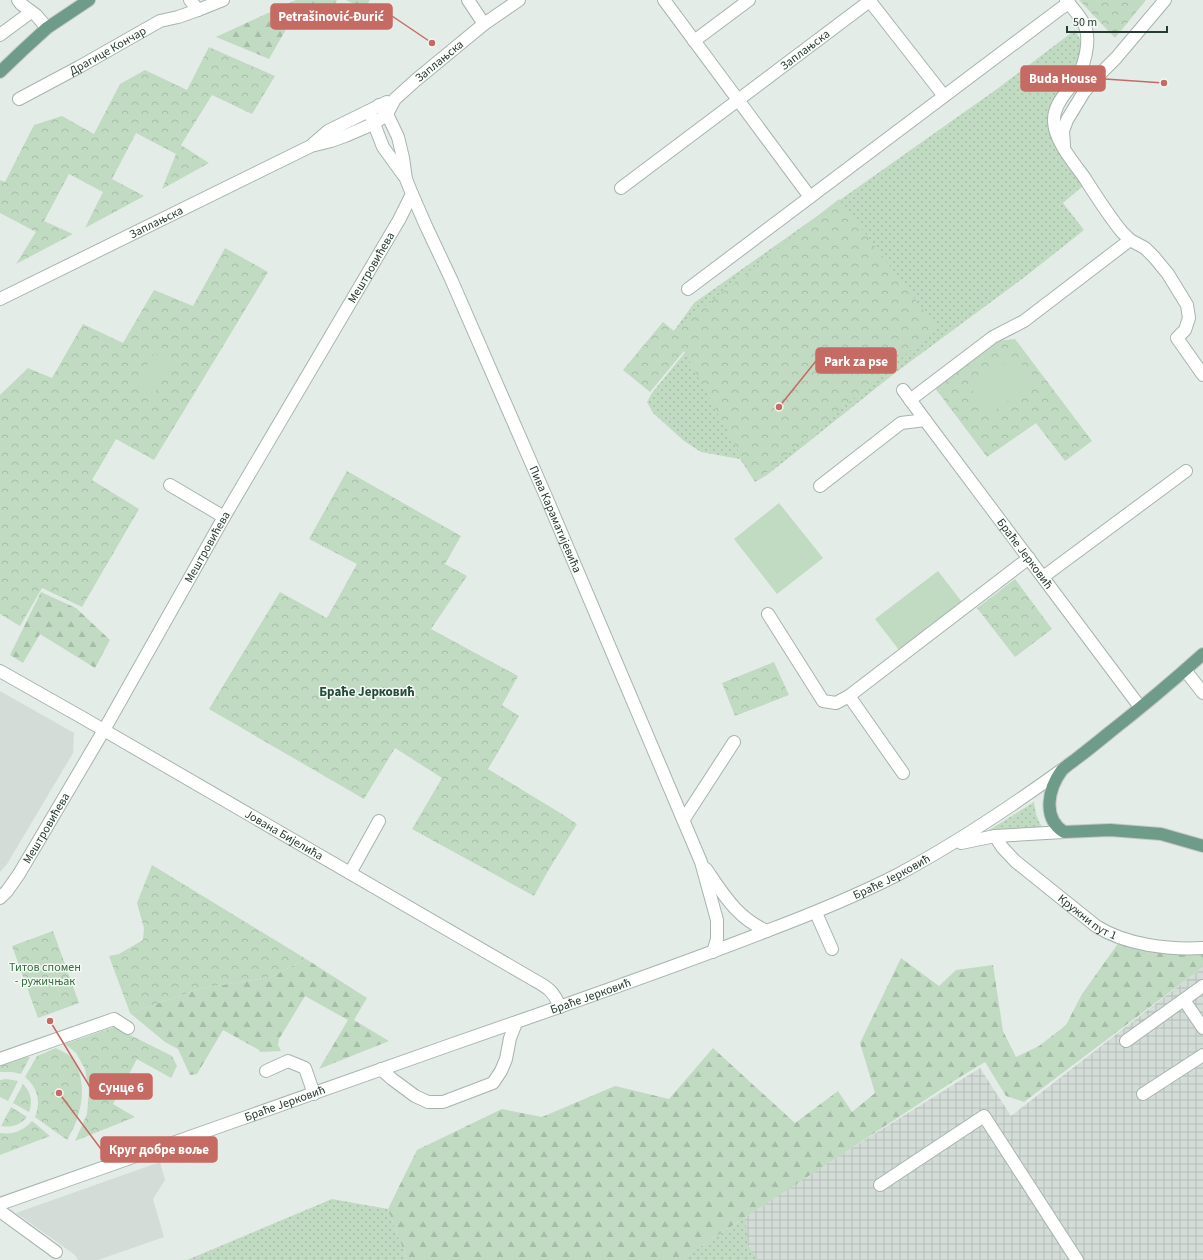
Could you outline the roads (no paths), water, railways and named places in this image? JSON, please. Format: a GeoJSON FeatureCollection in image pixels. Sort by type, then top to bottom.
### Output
{"type":"FeatureCollection","features":[{"type":"Feature","properties":{"kind":"main road"},"geometry":{"type":"LineString","coordinates":[[0,72],[22,50],[48,28],[89,0]]}},
{"type":"Feature","properties":{"kind":"main road","name":"Браће Јерковић"},"geometry":{"type":"LineString","coordinates":[[1063,769],[1203,654]]}},
{"type":"Feature","properties":{"kind":"main road"},"geometry":{"type":"LineString","coordinates":[[1063,769],[1052,791],[1049,806],[1050,814],[1053,820],[1064,832],[1110,830],[1161,834],[1203,846]]}},
{"type":"Feature","properties":{"kind":"street"},"geometry":{"type":"LineString","coordinates":[[18,0],[20,4],[36,15],[48,28]]}},
{"type":"Feature","properties":{"kind":"street"},"geometry":{"type":"LineString","coordinates":[[190,0],[198,10]]}},
{"type":"Feature","properties":{"kind":"street","name":"Драгице Кончар"},"geometry":{"type":"LineString","coordinates":[[19,99],[160,21],[178,17],[222,0]]}},
{"type":"Feature","properties":{"kind":"street"},"geometry":{"type":"LineString","coordinates":[[468,0],[484,24]]}},
{"type":"Feature","properties":{"kind":"street","name":"Заплањска"},"geometry":{"type":"LineString","coordinates":[[311,146],[328,131],[378,110],[395,99],[484,24],[519,0]]}},
{"type":"Feature","properties":{"kind":"street"},"geometry":{"type":"LineString","coordinates":[[664,0],[810,197]]}},
{"type":"Feature","properties":{"kind":"street"},"geometry":{"type":"LineString","coordinates":[[694,41],[749,0]]}},
{"type":"Feature","properties":{"kind":"street"},"geometry":{"type":"LineString","coordinates":[[870,0],[944,96]]}},
{"type":"Feature","properties":{"kind":"street","name":"Заплањска"},"geometry":{"type":"LineString","coordinates":[[621,188],[870,0]]}},
{"type":"Feature","properties":{"kind":"street"},"geometry":{"type":"LineString","coordinates":[[1064,148],[1063,131],[1067,120],[1084,92],[1116,58],[1165,0]]}},
{"type":"Feature","properties":{"kind":"street"},"geometry":{"type":"LineString","coordinates":[[688,289],[1068,2],[1085,25],[1087,37],[1086,53],[1079,75],[1057,106],[1054,117],[1056,135],[1110,218],[1130,240],[1145,248],[1154,257],[1168,274],[1187,305],[1189,318],[1185,330],[1177,338],[1203,375]]}},
{"type":"Feature","properties":{"kind":"street"},"geometry":{"type":"LineString","coordinates":[[0,35],[31,12]]}},
{"type":"Feature","properties":{"kind":"street","name":"Заплањска"},"geometry":{"type":"LineString","coordinates":[[0,299],[311,146],[331,141],[373,124],[378,110]]}},
{"type":"Feature","properties":{"kind":"street","name":"Пива Караматијевића"},"geometry":{"type":"LineString","coordinates":[[378,110],[373,124],[383,147],[406,179]]}},
{"type":"Feature","properties":{"kind":"street","name":"Пива Караматијевића"},"geometry":{"type":"LineString","coordinates":[[378,110],[398,137],[406,179],[412,194],[451,279],[547,499],[636,711],[702,862],[717,920],[717,939],[714,952]]}},
{"type":"Feature","properties":{"kind":"street","name":"Мештровићева"},"geometry":{"type":"LineString","coordinates":[[0,898],[19,874],[104,730],[224,517],[399,220],[412,194]]}},
{"type":"Feature","properties":{"kind":"street","name":"Браће Јерковић"},"geometry":{"type":"LineString","coordinates":[[1130,240],[1024,321],[993,337],[907,395],[1140,707]]}},
{"type":"Feature","properties":{"kind":"street"},"geometry":{"type":"LineString","coordinates":[[820,486],[901,423],[925,420]]}},
{"type":"Feature","properties":{"kind":"street"},"geometry":{"type":"LineString","coordinates":[[1043,577],[1186,471]]}},
{"type":"Feature","properties":{"kind":"street"},"geometry":{"type":"LineString","coordinates":[[170,485],[224,517]]}},
{"type":"Feature","properties":{"kind":"street"},"geometry":{"type":"LineString","coordinates":[[768,614],[823,701],[836,703],[849,696],[1029,558]]}},
{"type":"Feature","properties":{"kind":"street"},"geometry":{"type":"LineString","coordinates":[[1185,670],[1203,693]]}},
{"type":"Feature","properties":{"kind":"street","name":"Јована Бијелића"},"geometry":{"type":"LineString","coordinates":[[0,671],[350,872],[551,990],[560,1007]]}},
{"type":"Feature","properties":{"kind":"street"},"geometry":{"type":"LineString","coordinates":[[849,696],[903,773]]}},
{"type":"Feature","properties":{"kind":"street"},"geometry":{"type":"LineString","coordinates":[[684,819],[734,742]]}},
{"type":"Feature","properties":{"kind":"street","name":"Браће Јерковић"},"geometry":{"type":"LineString","coordinates":[[0,1204],[381,1069],[516,1023],[714,952],[816,912],[883,882],[950,846],[1018,802],[1063,769]]}},
{"type":"Feature","properties":{"kind":"street"},"geometry":{"type":"LineString","coordinates":[[350,872],[379,821]]}},
{"type":"Feature","properties":{"kind":"street"},"geometry":{"type":"LineString","coordinates":[[950,846],[995,836],[1064,832]]}},
{"type":"Feature","properties":{"kind":"street","name":"Кружни пут 1"},"geometry":{"type":"LineString","coordinates":[[995,836],[1002,847],[1015,861],[1108,934],[1134,942],[1186,948],[1203,948]]}},
{"type":"Feature","properties":{"kind":"street","name":"Пива Караматијевића"},"geometry":{"type":"LineString","coordinates":[[702,862],[729,902],[738,912],[754,926],[767,931]]}},
{"type":"Feature","properties":{"kind":"street"},"geometry":{"type":"LineString","coordinates":[[816,912],[832,949]]}},
{"type":"Feature","properties":{"kind":"street"},"geometry":{"type":"LineString","coordinates":[[1126,1041],[1203,986]]}},
{"type":"Feature","properties":{"kind":"street"},"geometry":{"type":"LineString","coordinates":[[1184,1000],[1203,1028]]}},
{"type":"Feature","properties":{"kind":"street"},"geometry":{"type":"LineString","coordinates":[[0,1059],[114,1019],[128,1028]]}},
{"type":"Feature","properties":{"kind":"street"},"geometry":{"type":"LineString","coordinates":[[381,1069],[415,1096],[428,1102],[443,1102],[493,1083],[504,1065],[510,1038],[516,1023]]}},
{"type":"Feature","properties":{"kind":"street"},"geometry":{"type":"LineString","coordinates":[[1143,1094],[1203,1055]]}},
{"type":"Feature","properties":{"kind":"street"},"geometry":{"type":"LineString","coordinates":[[266,1071],[288,1061],[305,1068],[314,1094]]}},
{"type":"Feature","properties":{"kind":"street"},"geometry":{"type":"LineString","coordinates":[[880,1185],[984,1116],[1077,1260]]}},
{"type":"Feature","properties":{"kind":"street"},"geometry":{"type":"LineString","coordinates":[[0,1211],[56,1252]]}},
{"type":"Feature","properties":{"kind":"place","name":"Petrašinović-Đurić"},"geometry":{"type":"Point","coordinates":[432,43]}},
{"type":"Feature","properties":{"kind":"place","name":"Buda House"},"geometry":{"type":"Point","coordinates":[1164,83]}},
{"type":"Feature","properties":{"kind":"place","name":"Park za pse"},"geometry":{"type":"Point","coordinates":[779,407]}},
{"type":"Feature","properties":{"kind":"place","name":"Сунце 6"},"geometry":{"type":"Point","coordinates":[50,1021]}},
{"type":"Feature","properties":{"kind":"place","name":"Круг добре воље"},"geometry":{"type":"Point","coordinates":[59,1093]}},
{"type":"Feature","properties":{"kind":"district","name":"Браће Јерковић"},"geometry":{"type":"Point","coordinates":[367,692]}},
{"type":"Feature","properties":{"kind":"park label","name":"Титов спомен - ружичњак"},"geometry":{"type":"Point","coordinates":[45,974]}}]}
